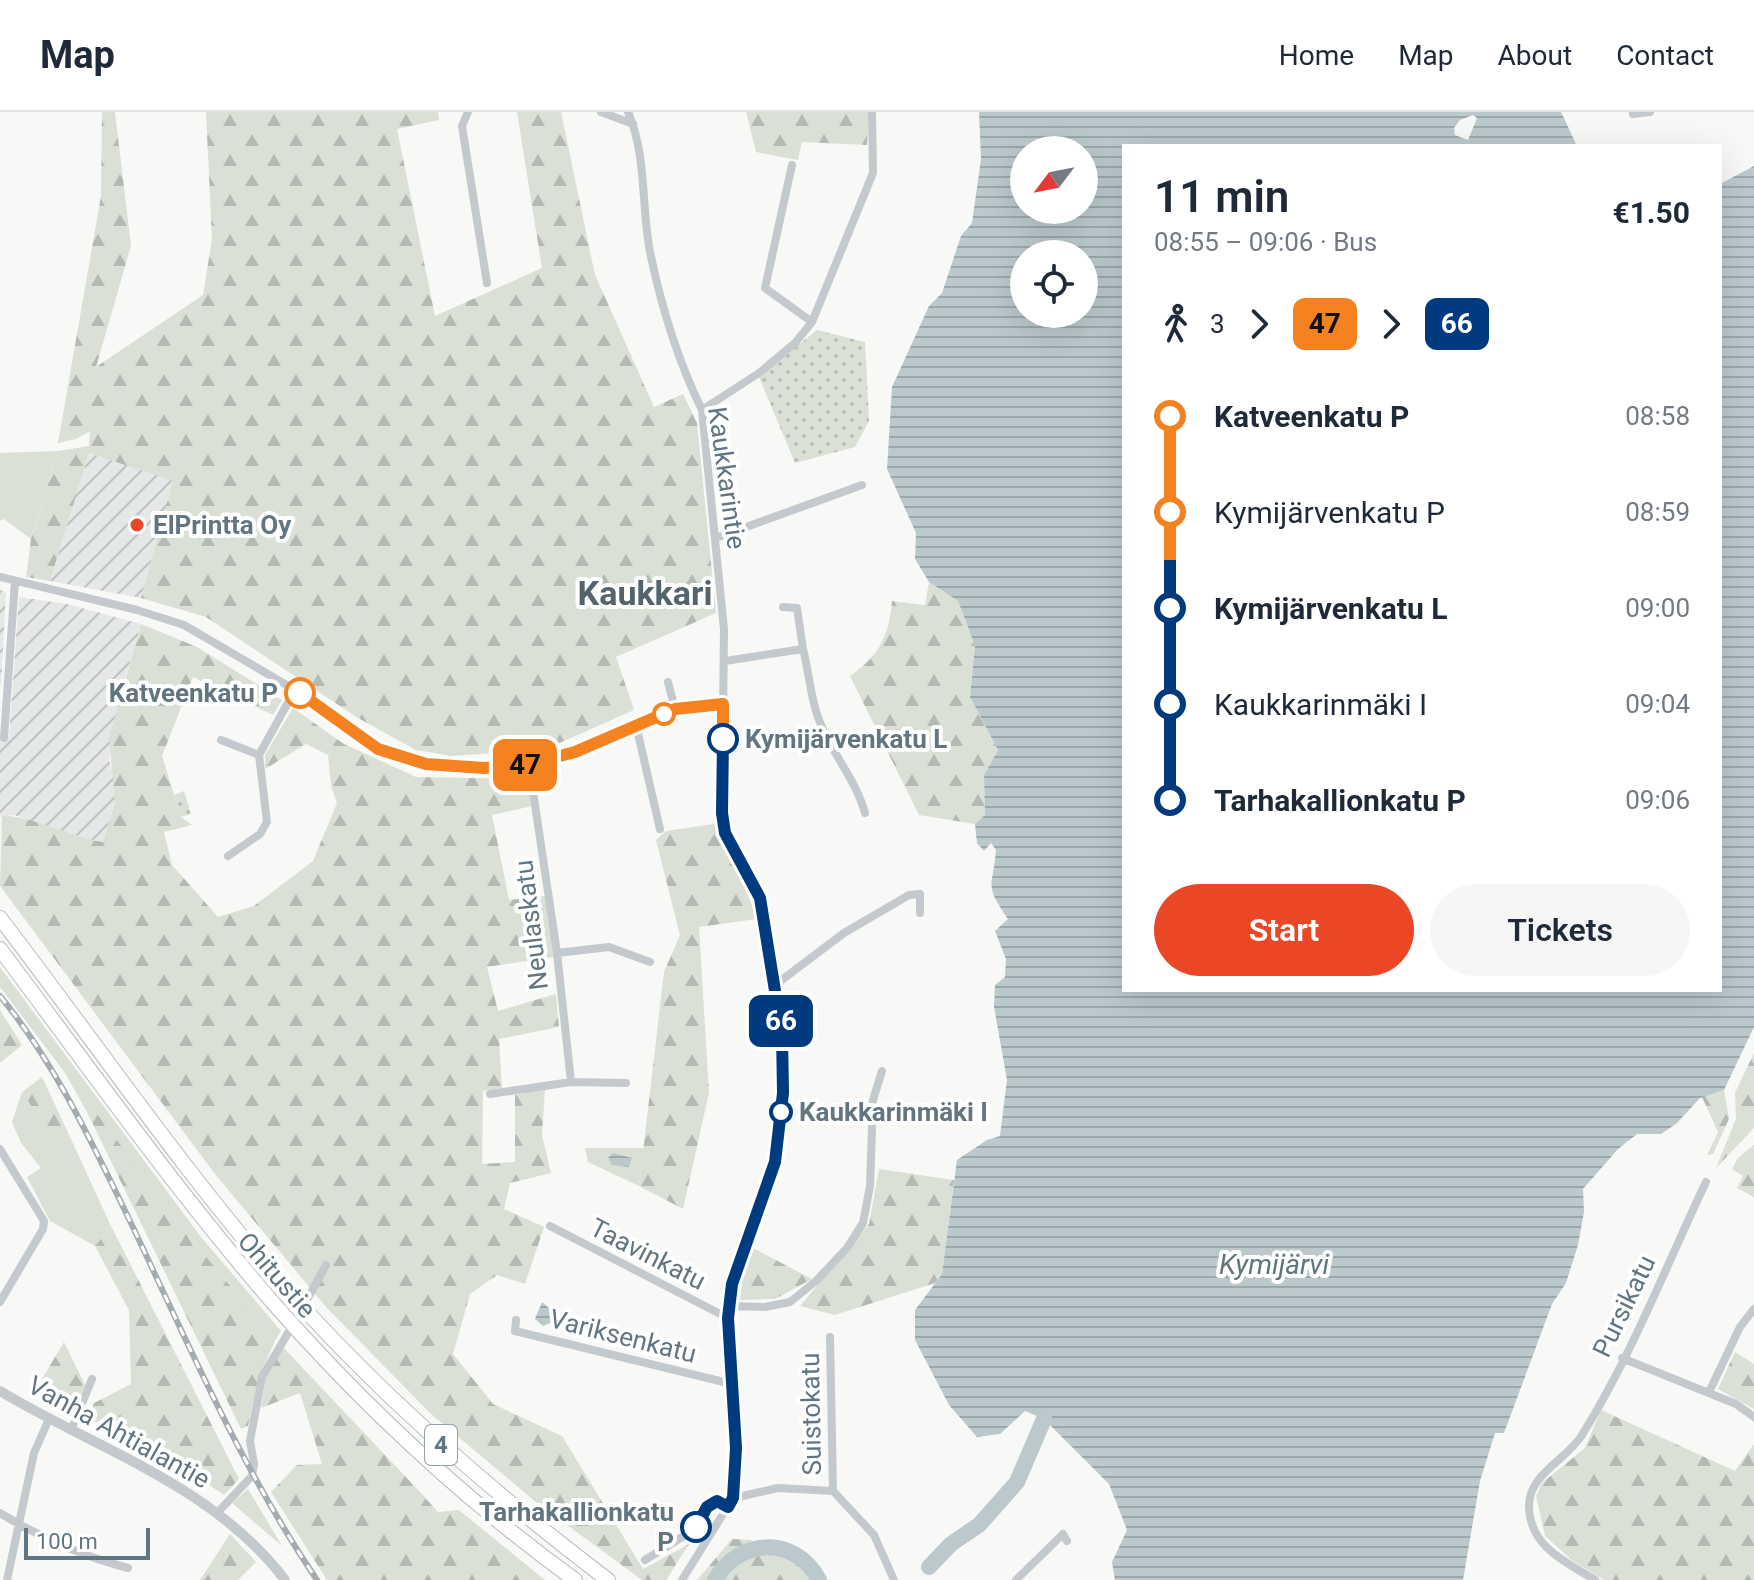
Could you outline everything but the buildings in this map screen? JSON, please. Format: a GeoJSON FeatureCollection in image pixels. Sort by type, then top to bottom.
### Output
{"type":"FeatureCollection","features":[{"type":"Feature","properties":{"kind":"highway","name":"Ohitustie"},"geometry":{"type":"LineString","coordinates":[[0,918],[155,1125],[290,1293],[400,1407],[474,1475],[608,1580]]}},
{"type":"Feature","properties":{"kind":"highway","name":"Ohitustie"},"geometry":{"type":"LineString","coordinates":[[0,949],[142,1140],[275,1306],[385,1419],[463,1490],[575,1580]]}},
{"type":"Feature","properties":{"kind":"street"},"geometry":{"type":"LineString","coordinates":[[468,112],[462,126],[487,283]]}},
{"type":"Feature","properties":{"kind":"street"},"geometry":{"type":"LineString","coordinates":[[601,112],[633,124],[638,112]]}},
{"type":"Feature","properties":{"kind":"street","name":"Kaukkarintie"},"geometry":{"type":"LineString","coordinates":[[628,112],[638,139],[650,252],[686,377],[702,410],[725,661],[722,813],[725,833],[760,898],[782,1034],[783,1093],[775,1162],[737,1262],[729,1306],[736,1448],[733,1498],[682,1580]]}},
{"type":"Feature","properties":{"kind":"street"},"geometry":{"type":"LineString","coordinates":[[702,410],[759,373],[795,343],[812,322],[873,173],[872,112]]}},
{"type":"Feature","properties":{"kind":"street"},"geometry":{"type":"LineString","coordinates":[[1633,114],[1650,112]]}},
{"type":"Feature","properties":{"kind":"street"},"geometry":{"type":"LineString","coordinates":[[792,165],[765,288],[812,322]]}},
{"type":"Feature","properties":{"kind":"street"},"geometry":{"type":"LineString","coordinates":[[716,538],[862,485]]}},
{"type":"Feature","properties":{"kind":"street"},"geometry":{"type":"LineString","coordinates":[[0,577],[137,610],[184,625],[295,690],[378,749],[410,760],[484,768],[529,764],[575,752],[675,709],[723,704]]}},
{"type":"Feature","properties":{"kind":"street"},"geometry":{"type":"LineString","coordinates":[[4,738],[15,581]]}},
{"type":"Feature","properties":{"kind":"street"},"geometry":{"type":"LineString","coordinates":[[783,607],[797,608],[816,715],[831,748],[857,786],[865,813]]}},
{"type":"Feature","properties":{"kind":"street"},"geometry":{"type":"LineString","coordinates":[[725,661],[803,649]]}},
{"type":"Feature","properties":{"kind":"street"},"geometry":{"type":"LineString","coordinates":[[668,682],[675,709]]}},
{"type":"Feature","properties":{"kind":"street"},"geometry":{"type":"LineString","coordinates":[[228,856],[260,834],[267,822],[269,812],[259,755],[295,690]]}},
{"type":"Feature","properties":{"kind":"street"},"geometry":{"type":"LineString","coordinates":[[636,725],[660,829]]}},
{"type":"Feature","properties":{"kind":"street"},"geometry":{"type":"LineString","coordinates":[[221,740],[259,755]]}},
{"type":"Feature","properties":{"kind":"street","name":"Neulaskatu"},"geometry":{"type":"LineString","coordinates":[[529,764],[557,953],[571,1082]]}},
{"type":"Feature","properties":{"kind":"street"},"geometry":{"type":"LineString","coordinates":[[775,985],[844,933],[909,895],[920,894],[920,913]]}},
{"type":"Feature","properties":{"kind":"street"},"geometry":{"type":"LineString","coordinates":[[557,953],[609,947],[650,962]]}},
{"type":"Feature","properties":{"kind":"street"},"geometry":{"type":"LineString","coordinates":[[729,1306],[765,1307],[790,1302],[847,1248],[863,1223],[870,1186],[873,1100],[882,1071]]}},
{"type":"Feature","properties":{"kind":"street"},"geometry":{"type":"LineString","coordinates":[[490,1094],[571,1082],[626,1083]]}},
{"type":"Feature","properties":{"kind":"street"},"geometry":{"type":"LineString","coordinates":[[0,1149],[44,1221],[43,1229],[0,1302]]}},
{"type":"Feature","properties":{"kind":"street","name":"Pursikatu"},"geometry":{"type":"LineString","coordinates":[[1595,1580],[1554,1555],[1539,1541],[1529,1506],[1537,1481],[1575,1445],[1622,1358],[1706,1182]]}},
{"type":"Feature","properties":{"kind":"street","name":"Taavinkatu"},"geometry":{"type":"LineString","coordinates":[[550,1226],[728,1318]]}},
{"type":"Feature","properties":{"kind":"street"},"geometry":{"type":"LineString","coordinates":[[308,1298],[326,1265]]}},
{"type":"Feature","properties":{"kind":"street"},"geometry":{"type":"LineString","coordinates":[[1709,1392],[1740,1327],[1754,1309]]}},
{"type":"Feature","properties":{"kind":"street","name":"Variksenkatu"},"geometry":{"type":"LineString","coordinates":[[516,1320],[515,1331],[732,1384]]}},
{"type":"Feature","properties":{"kind":"street"},"geometry":{"type":"LineString","coordinates":[[218,1512],[252,1476],[254,1464],[250,1441],[262,1377],[288,1333]]}},
{"type":"Feature","properties":{"kind":"street","name":"Suistokatu"},"geometry":{"type":"LineString","coordinates":[[830,1337],[833,1491]]}},
{"type":"Feature","properties":{"kind":"street"},"geometry":{"type":"LineString","coordinates":[[1622,1358],[1709,1392],[1754,1417]]}},
{"type":"Feature","properties":{"kind":"street"},"geometry":{"type":"LineString","coordinates":[[71,1430],[92,1379]]}},
{"type":"Feature","properties":{"kind":"street","name":"Vanha Ahtialantie"},"geometry":{"type":"LineString","coordinates":[[0,1391],[171,1482],[218,1512],[257,1546],[285,1580]]}},
{"type":"Feature","properties":{"kind":"street"},"geometry":{"type":"LineString","coordinates":[[7,1580],[34,1453],[49,1419]]}},
{"type":"Feature","properties":{"kind":"street"},"geometry":{"type":"LineString","coordinates":[[733,1498],[778,1488],[833,1491],[874,1535],[894,1580]]}},
{"type":"Feature","properties":{"kind":"street"},"geometry":{"type":"LineString","coordinates":[[645,1560],[692,1531],[713,1502],[728,1507]]}},
{"type":"Feature","properties":{"kind":"street"},"geometry":{"type":"LineString","coordinates":[[0,1513],[31,1534],[93,1559],[128,1568]]}},
{"type":"Feature","properties":{"kind":"street"},"geometry":{"type":"LineString","coordinates":[[1016,1580],[1063,1534],[1067,1541]]}},
{"type":"Feature","properties":{"kind":"shaded area"},"geometry":{"type":"Polygon","coordinates":[[[89,453],[174,480],[141,598],[50,581],[89,453]]]}},
{"type":"Feature","properties":{"kind":"shaded area"},"geometry":{"type":"Polygon","coordinates":[[[0,590],[6,592],[1,686],[0,686],[0,590]]]}},
{"type":"Feature","properties":{"kind":"shaded area"},"geometry":{"type":"Polygon","coordinates":[[[19,597],[67,604],[141,624],[122,689],[109,760],[115,780],[115,803],[103,842],[61,833],[15,815],[0,817],[0,738],[9,737],[19,597]]]}},
{"type":"Feature","properties":{"kind":"green space"},"geometry":{"type":"Polygon","coordinates":[[[102,112],[115,112],[131,246],[96,367],[203,295],[212,239],[206,112],[438,112],[439,120],[397,129],[435,316],[542,268],[517,112],[561,112],[595,275],[654,407],[683,394],[697,423],[716,613],[616,657],[634,710],[546,749],[453,756],[416,750],[358,718],[206,617],[141,598],[173,481],[89,453],[50,581],[26,577],[31,539],[58,451],[89,446],[90,431],[76,439],[58,443],[101,196],[102,112]]]}},
{"type":"Feature","properties":{"kind":"green space"},"geometry":{"type":"Polygon","coordinates":[[[746,112],[869,112],[867,145],[802,142],[798,160],[756,152],[746,112]]]}},
{"type":"Feature","properties":{"kind":"green space"},"geometry":{"type":"Polygon","coordinates":[[[817,330],[865,342],[869,421],[855,447],[795,463],[759,377],[817,330]]]}},
{"type":"Feature","properties":{"kind":"green space"},"geometry":{"type":"Polygon","coordinates":[[[58,451],[31,539],[4,519],[0,521],[0,453],[58,451]]]}},
{"type":"Feature","properties":{"kind":"green space"},"geometry":{"type":"Polygon","coordinates":[[[929,582],[958,601],[975,646],[970,697],[998,750],[984,775],[985,815],[975,824],[919,815],[850,676],[868,661],[881,644],[892,601],[925,605],[929,582]]]}},
{"type":"Feature","properties":{"kind":"green space"},"geometry":{"type":"Polygon","coordinates":[[[141,624],[197,647],[282,700],[273,715],[193,677],[162,756],[181,817],[192,825],[164,832],[172,865],[218,917],[254,906],[313,861],[337,803],[331,786],[328,755],[306,744],[265,769],[265,755],[293,708],[344,744],[416,777],[526,779],[532,806],[492,815],[509,900],[545,896],[554,957],[487,967],[498,1011],[556,994],[559,1027],[499,1039],[502,1088],[483,1091],[482,1164],[515,1162],[515,1095],[545,1089],[542,1135],[551,1173],[510,1183],[504,1209],[544,1227],[525,1284],[497,1275],[470,1294],[453,1354],[493,1404],[562,1436],[643,1569],[689,1544],[666,1580],[642,1580],[537,1503],[430,1413],[326,1307],[215,1174],[0,886],[2,816],[24,819],[103,842],[115,803],[109,738],[141,624]]]}},
{"type":"Feature","properties":{"kind":"green space"},"geometry":{"type":"Polygon","coordinates":[[[184,791],[191,814],[181,817],[174,795],[184,791]]]}},
{"type":"Feature","properties":{"kind":"green space"},"geometry":{"type":"Polygon","coordinates":[[[720,823],[757,919],[699,927],[709,1093],[683,1209],[639,1186],[664,972],[680,935],[656,840],[666,831],[720,823]]]}},
{"type":"Feature","properties":{"kind":"green space"},"geometry":{"type":"Polygon","coordinates":[[[0,967],[201,1237],[281,1331],[275,1341],[181,1226],[0,987],[0,967]]]}},
{"type":"Feature","properties":{"kind":"green space"},"geometry":{"type":"Polygon","coordinates":[[[0,1010],[22,1045],[0,1063],[0,1010]]]}},
{"type":"Feature","properties":{"kind":"green space"},"geometry":{"type":"Polygon","coordinates":[[[1754,1053],[1754,1128],[1716,1168],[1736,1119],[1735,1093],[1754,1053]]]}},
{"type":"Feature","properties":{"kind":"green space"},"geometry":{"type":"Polygon","coordinates":[[[60,1064],[181,1226],[275,1341],[258,1379],[248,1426],[241,1429],[87,1112],[60,1064]]]}},
{"type":"Feature","properties":{"kind":"green space"},"geometry":{"type":"Polygon","coordinates":[[[42,1077],[70,1137],[57,1145],[22,1092],[42,1077]]]}},
{"type":"Feature","properties":{"kind":"green space"},"geometry":{"type":"Polygon","coordinates":[[[1724,1090],[1729,1119],[1713,1154],[1707,1155],[1718,1132],[1702,1097],[1724,1090]]]}},
{"type":"Feature","properties":{"kind":"green space"},"geometry":{"type":"Polygon","coordinates":[[[22,1092],[57,1144],[70,1137],[111,1226],[95,1246],[50,1221],[27,1177],[41,1168],[21,1143],[12,1122],[22,1092]]]}},
{"type":"Feature","properties":{"kind":"green space"},"geometry":{"type":"Polygon","coordinates":[[[1754,1145],[1754,1197],[1737,1188],[1743,1176],[1732,1169],[1738,1158],[1754,1145]]]}},
{"type":"Feature","properties":{"kind":"green space"},"geometry":{"type":"Polygon","coordinates":[[[585,1148],[644,1148],[639,1186],[588,1162],[585,1148]]]}},
{"type":"Feature","properties":{"kind":"green space"},"geometry":{"type":"Polygon","coordinates":[[[879,1169],[954,1180],[942,1274],[935,1283],[835,1315],[800,1306],[869,1224],[879,1169]]]}},
{"type":"Feature","properties":{"kind":"green space"},"geometry":{"type":"Polygon","coordinates":[[[111,1226],[239,1479],[224,1495],[185,1469],[88,1418],[94,1403],[131,1384],[129,1310],[95,1246],[111,1226]]]}},
{"type":"Feature","properties":{"kind":"green space"},"geometry":{"type":"Polygon","coordinates":[[[753,1248],[812,1279],[775,1299],[740,1300],[743,1275],[753,1248]]]}},
{"type":"Feature","properties":{"kind":"green space"},"geometry":{"type":"Polygon","coordinates":[[[64,1342],[85,1385],[73,1411],[36,1389],[64,1342]]]}},
{"type":"Feature","properties":{"kind":"green space"},"geometry":{"type":"Polygon","coordinates":[[[282,1346],[438,1512],[459,1510],[545,1580],[327,1580],[271,1492],[297,1465],[322,1464],[300,1393],[261,1408],[266,1377],[282,1346]]]}},
{"type":"Feature","properties":{"kind":"green space"},"geometry":{"type":"Polygon","coordinates":[[[1735,1352],[1754,1364],[1754,1409],[1718,1389],[1735,1352]]]}},
{"type":"Feature","properties":{"kind":"green space"},"geometry":{"type":"Polygon","coordinates":[[[1601,1410],[1735,1471],[1754,1444],[1754,1580],[1604,1580],[1574,1562],[1545,1536],[1536,1496],[1542,1483],[1585,1448],[1601,1410]]]}},
{"type":"Feature","properties":{"kind":"green space"},"geometry":{"type":"Polygon","coordinates":[[[248,1489],[282,1546],[232,1503],[248,1489]]]}},
{"type":"Feature","properties":{"kind":"green space"},"geometry":{"type":"Polygon","coordinates":[[[230,1534],[256,1562],[238,1580],[200,1580],[230,1534]]]}},
{"type":"Feature","properties":{"kind":"green space"},"geometry":{"type":"Polygon","coordinates":[[[732,1539],[753,1540],[723,1559],[710,1580],[697,1580],[732,1539]]]}},
{"type":"Feature","properties":{"kind":"green space"},"geometry":{"type":"Polygon","coordinates":[[[754,1554],[788,1558],[802,1566],[812,1580],[724,1580],[737,1561],[754,1554]]]}},
{"type":"Feature","properties":{"kind":"water","name":"Kymijärvi"},"geometry":{"type":"Polygon","coordinates":[[[979,112],[1561,112],[1576,144],[1122,144],[1122,992],[1722,992],[1722,183],[1754,166],[1754,1027],[1724,1090],[1700,1098],[1676,1124],[1661,1134],[1637,1134],[1618,1149],[1583,1189],[1584,1212],[1566,1283],[1552,1304],[1504,1433],[1495,1433],[1480,1481],[1463,1580],[1115,1580],[1112,1562],[1127,1530],[1109,1484],[1044,1419],[1025,1411],[1000,1434],[977,1437],[949,1405],[915,1340],[915,1310],[942,1274],[957,1160],[987,1140],[1000,1136],[1007,1080],[994,1007],[995,985],[1005,977],[1006,959],[995,931],[1008,919],[992,891],[996,850],[991,843],[984,851],[977,843],[975,824],[985,815],[984,775],[998,750],[970,697],[975,646],[958,601],[929,582],[915,559],[916,533],[887,469],[892,387],[929,306],[942,293],[961,236],[972,223],[981,159],[979,112]],[[1473,115],[1460,120],[1454,128],[1455,135],[1468,140],[1477,118],[1473,115]]]}},
{"type":"Feature","properties":{"kind":"water"},"geometry":{"type":"Polygon","coordinates":[[[613,1153],[632,1158],[629,1167],[612,1165],[608,1158],[613,1153]]]}},
{"type":"Feature","properties":{"kind":"water"},"geometry":{"type":"Polygon","coordinates":[[[542,1302],[550,1309],[553,1322],[543,1326],[535,1319],[542,1302]]]}},
{"type":"Feature","properties":{"kind":"waterway"},"geometry":{"type":"LineString","coordinates":[[929,1567],[951,1544],[979,1525],[1017,1482],[1044,1419]]}},
{"type":"Feature","properties":{"kind":"waterway"},"geometry":{"type":"LineString","coordinates":[[715,1580],[739,1556],[768,1547],[797,1555],[819,1580]]}},
{"type":"Feature","properties":{"kind":"railway"},"geometry":{"type":"LineString","coordinates":[[0,996],[38,1048],[71,1104],[240,1449],[317,1580]]}},
{"type":"Feature","properties":{"kind":"bus line","name":"47"},"geometry":{"type":"LineString","coordinates":[[300,693],[378,749],[443,767],[484,768],[529,764],[575,752],[675,709],[723,704],[723,739]]}},
{"type":"Feature","properties":{"kind":"bus line","name":"66"},"geometry":{"type":"LineString","coordinates":[[696,1527],[710,1504],[717,1501],[728,1507],[733,1498],[736,1448],[728,1313],[737,1262],[775,1162],[783,1093],[782,1034],[760,898],[725,833],[722,813],[723,739]]}},
{"type":"Feature","properties":{"kind":"place","name":"ElPrintta Oy"},"geometry":{"type":"Point","coordinates":[137,525]}},
{"type":"Feature","properties":{"kind":"place","name":"Katveenkatu P"},"geometry":{"type":"Point","coordinates":[300,693]}},
{"type":"Feature","properties":{"kind":"place","name":"Kymijärvenkatu L"},"geometry":{"type":"Point","coordinates":[723,739]}},
{"type":"Feature","properties":{"kind":"place","name":"Kaukkarinmäki I"},"geometry":{"type":"Point","coordinates":[781,1112]}},
{"type":"Feature","properties":{"kind":"place","name":"Tarhakallionkatu P"},"geometry":{"type":"Point","coordinates":[696,1527]}},
{"type":"Feature","properties":{"kind":"district","name":"Kaukkari"},"geometry":{"type":"Point","coordinates":[645,593]}}]}
